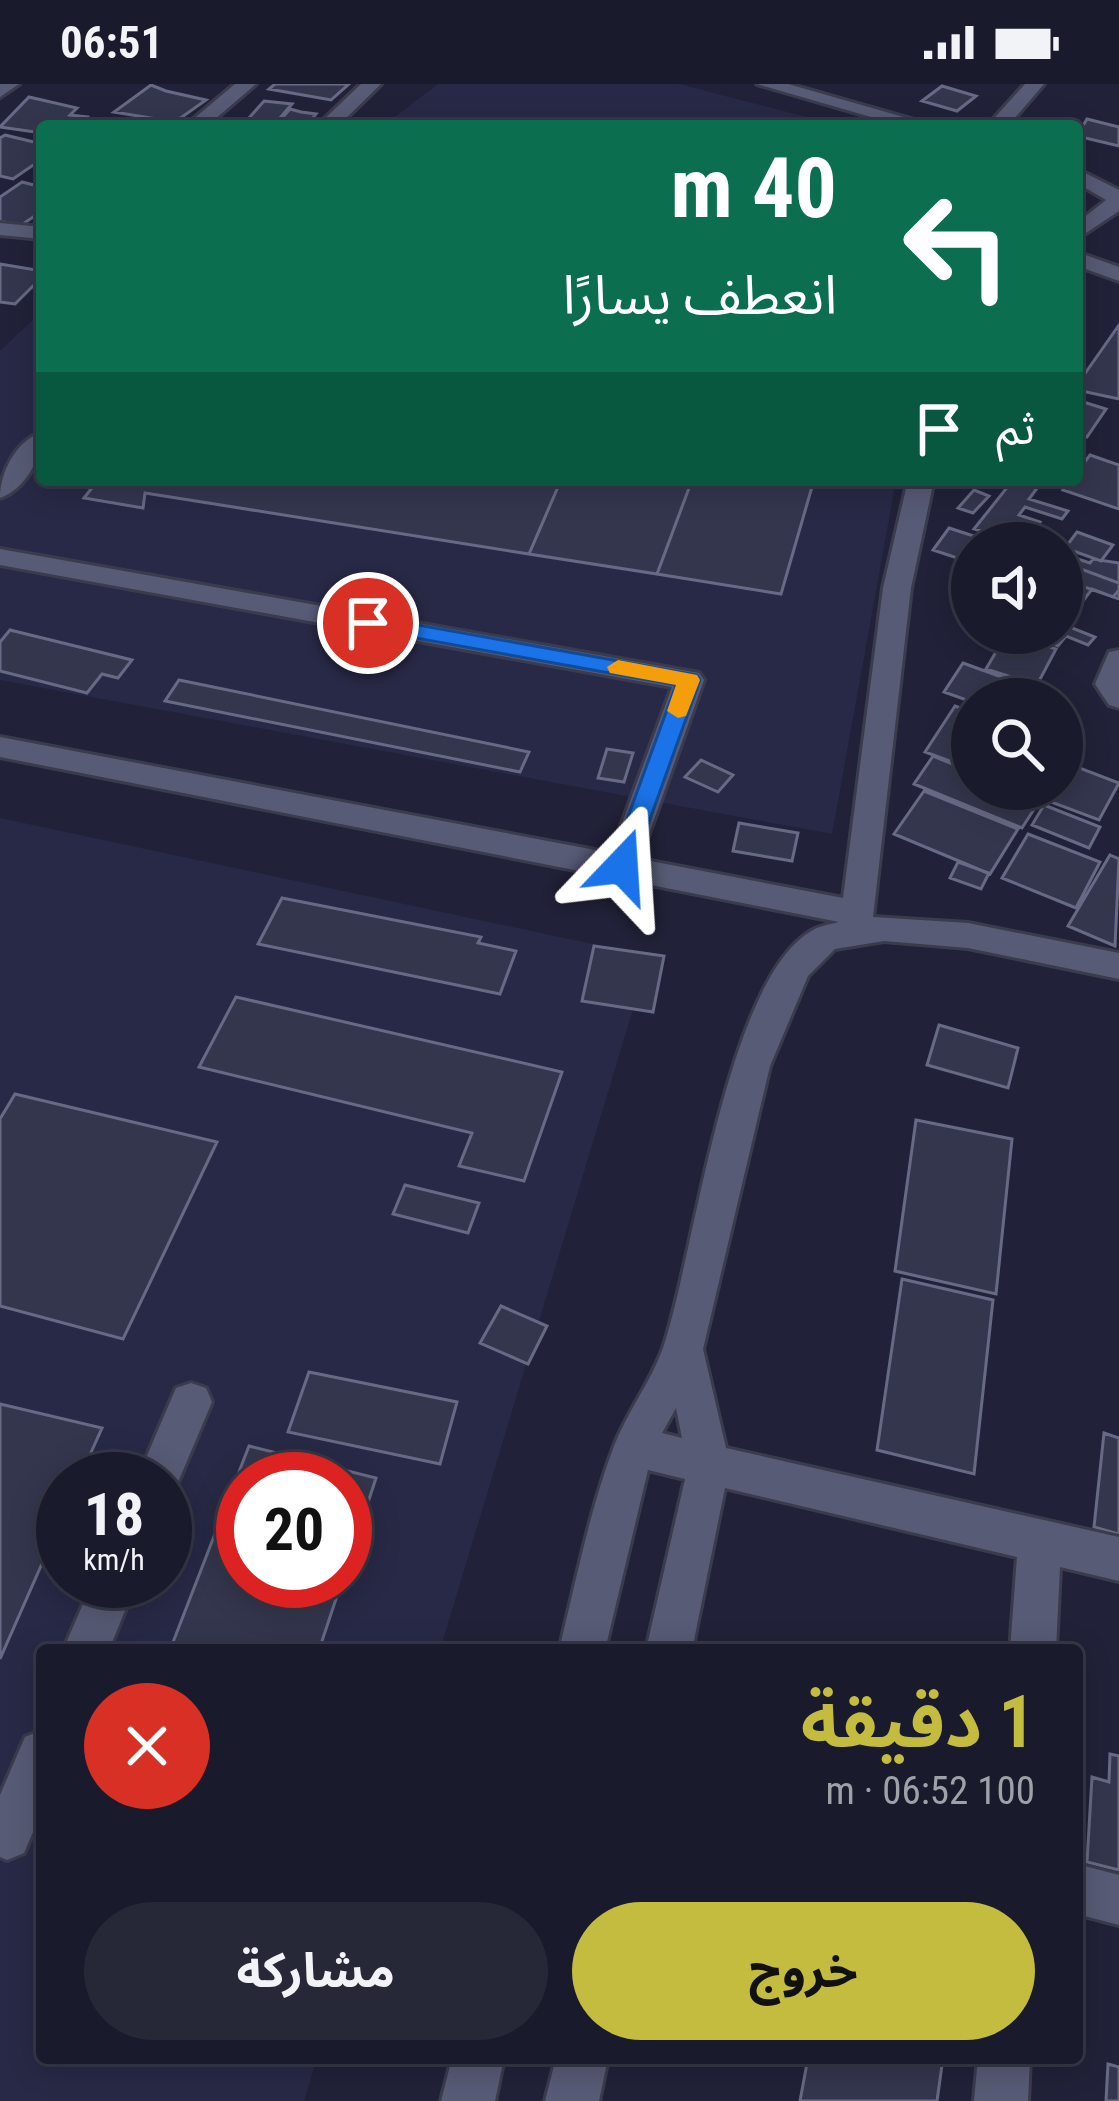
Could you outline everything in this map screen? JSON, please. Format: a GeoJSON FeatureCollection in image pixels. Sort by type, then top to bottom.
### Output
{"type":"FeatureCollection","features":[{"type":"Feature","properties":{"kind":"street"},"geometry":{"type":"LineString","coordinates":[[0,91],[10,84]]}},
{"type":"Feature","properties":{"kind":"street"},"geometry":{"type":"LineString","coordinates":[[202,120],[247,84]]}},
{"type":"Feature","properties":{"kind":"street"},"geometry":{"type":"LineString","coordinates":[[333,120],[372,84]]}},
{"type":"Feature","properties":{"kind":"street"},"geometry":{"type":"LineString","coordinates":[[766,84],[869,103],[910,120]]}},
{"type":"Feature","properties":{"kind":"street"},"geometry":{"type":"LineString","coordinates":[[1002,120],[1035,84]]}},
{"type":"Feature","properties":{"kind":"street"},"geometry":{"type":"LineString","coordinates":[[1083,179],[1119,200],[1083,228]]}},
{"type":"Feature","properties":{"kind":"street"},"geometry":{"type":"LineString","coordinates":[[0,229],[36,232]]}},
{"type":"Feature","properties":{"kind":"street"},"geometry":{"type":"LineString","coordinates":[[1083,261],[1119,274]]}},
{"type":"Feature","properties":{"kind":"street"},"geometry":{"type":"LineString","coordinates":[[0,523],[8,507],[0,494],[36,447]]}},
{"type":"Feature","properties":{"kind":"street"},"geometry":{"type":"LineString","coordinates":[[856,922],[897,588],[920,486]]}},
{"type":"Feature","properties":{"kind":"street"},"geometry":{"type":"LineString","coordinates":[[0,557],[689,680],[622,866]]}},
{"type":"Feature","properties":{"kind":"street"},"geometry":{"type":"LineString","coordinates":[[1119,659],[1110,684],[1119,698]]}},
{"type":"Feature","properties":{"kind":"street"},"geometry":{"type":"LineString","coordinates":[[0,747],[622,866],[856,922],[973,937],[1119,966]]}},
{"type":"Feature","properties":{"kind":"street"},"geometry":{"type":"LineString","coordinates":[[584,1644],[635,1447],[683,1349],[733,1132],[784,986],[818,942],[856,922]]}},
{"type":"Feature","properties":{"kind":"street"},"geometry":{"type":"LineString","coordinates":[[670,1644],[709,1464],[683,1349]]}},
{"type":"Feature","properties":{"kind":"street"},"geometry":{"type":"LineString","coordinates":[[170,1452],[191,1402]]}},
{"type":"Feature","properties":{"kind":"street"},"geometry":{"type":"LineString","coordinates":[[635,1447],[1119,1559]]}},
{"type":"Feature","properties":{"kind":"street"},"geometry":{"type":"LineString","coordinates":[[1033,1644],[1040,1541]]}},
{"type":"Feature","properties":{"kind":"street"},"geometry":{"type":"LineString","coordinates":[[89,1644],[104,1608]]}},
{"type":"Feature","properties":{"kind":"street"},"geometry":{"type":"LineString","coordinates":[[16,1838],[36,1773]]}},
{"type":"Feature","properties":{"kind":"street"},"geometry":{"type":"LineString","coordinates":[[1083,1891],[1119,1900]]}},
{"type":"Feature","properties":{"kind":"street"},"geometry":{"type":"LineString","coordinates":[[468,2101],[477,2064]]}},
{"type":"Feature","properties":{"kind":"street"},"geometry":{"type":"LineString","coordinates":[[572,2101],[581,2064]]}},
{"type":"Feature","properties":{"kind":"street"},"geometry":{"type":"LineString","coordinates":[[1001,2101],[1004,2064]]}},
{"type":"Feature","properties":{"kind":"shaded area"},"geometry":{"type":"Polygon","coordinates":[[[438,84],[679,84],[819,120],[391,120],[438,84]]]}},
{"type":"Feature","properties":{"kind":"shaded area"},"geometry":{"type":"Polygon","coordinates":[[[36,317],[36,486],[895,486],[832,834],[0,680],[0,351],[36,317]]]}},
{"type":"Feature","properties":{"kind":"shaded area"},"geometry":{"type":"Polygon","coordinates":[[[0,818],[649,956],[442,1644],[36,1644],[36,2064],[315,2064],[304,2101],[0,2101],[0,818]]]}},
{"type":"Feature","properties":{"kind":"building"},"geometry":{"type":"Polygon","coordinates":[[[275,84],[349,84],[331,100],[269,89],[275,84]]]}},
{"type":"Feature","properties":{"kind":"building"},"geometry":{"type":"Polygon","coordinates":[[[151,85],[206,100],[178,120],[114,112],[151,85]]]}},
{"type":"Feature","properties":{"kind":"building"},"geometry":{"type":"Polygon","coordinates":[[[942,86],[976,96],[957,111],[922,101],[942,86]]]}},
{"type":"Feature","properties":{"kind":"building"},"geometry":{"type":"Polygon","coordinates":[[[29,97],[77,108],[70,115],[87,117],[36,120],[36,132],[0,127],[29,97]]]}},
{"type":"Feature","properties":{"kind":"building"},"geometry":{"type":"Polygon","coordinates":[[[264,101],[292,104],[278,120],[247,120],[264,101]]]}},
{"type":"Feature","properties":{"kind":"building"},"geometry":{"type":"Polygon","coordinates":[[[290,109],[316,114],[311,120],[280,120],[290,109]]]}},
{"type":"Feature","properties":{"kind":"building"},"geometry":{"type":"Polygon","coordinates":[[[1087,119],[1119,127],[1119,146],[1083,137],[1087,119]]]}},
{"type":"Feature","properties":{"kind":"building"},"geometry":{"type":"Polygon","coordinates":[[[5,135],[36,143],[36,163],[13,179],[0,176],[0,138],[5,135]]]}},
{"type":"Feature","properties":{"kind":"building"},"geometry":{"type":"Polygon","coordinates":[[[22,182],[36,186],[36,215],[20,226],[0,221],[0,197],[22,182]]]}},
{"type":"Feature","properties":{"kind":"building"},"geometry":{"type":"Polygon","coordinates":[[[0,264],[36,270],[36,283],[15,304],[0,302],[0,264]]]}},
{"type":"Feature","properties":{"kind":"building"},"geometry":{"type":"Polygon","coordinates":[[[1119,325],[1119,399],[1083,391],[1083,376],[1119,325]]]}},
{"type":"Feature","properties":{"kind":"building"},"geometry":{"type":"Polygon","coordinates":[[[1083,402],[1106,409],[1087,437],[1083,436],[1083,402]]]}},
{"type":"Feature","properties":{"kind":"building"},"geometry":{"type":"Polygon","coordinates":[[[1090,455],[1119,465],[1119,509],[1063,490],[1083,486],[1083,464],[1090,455]]]}},
{"type":"Feature","properties":{"kind":"building"},"geometry":{"type":"Polygon","coordinates":[[[93,486],[558,486],[529,554],[145,493],[143,508],[84,498],[93,486]]]}},
{"type":"Feature","properties":{"kind":"building"},"geometry":{"type":"Polygon","coordinates":[[[558,486],[690,486],[657,574],[529,554],[558,486]]]}},
{"type":"Feature","properties":{"kind":"building"},"geometry":{"type":"Polygon","coordinates":[[[690,486],[812,486],[781,594],[657,574],[690,486]]]}},
{"type":"Feature","properties":{"kind":"building"},"geometry":{"type":"Polygon","coordinates":[[[1008,486],[1039,486],[1029,499],[1068,511],[1062,519],[1025,507],[1019,515],[1040,522],[980,522],[1008,486]]]}},
{"type":"Feature","properties":{"kind":"building"},"geometry":{"type":"Polygon","coordinates":[[[974,490],[989,496],[973,513],[958,508],[974,490]]]}},
{"type":"Feature","properties":{"kind":"building"},"geometry":{"type":"Polygon","coordinates":[[[949,528],[951,529],[951,556],[933,550],[949,528]]]}},
{"type":"Feature","properties":{"kind":"building"},"geometry":{"type":"Polygon","coordinates":[[[1083,534],[1113,545],[1101,561],[1083,554],[1083,534]]]}},
{"type":"Feature","properties":{"kind":"building"},"geometry":{"type":"Polygon","coordinates":[[[1083,561],[1119,563],[1119,599],[1083,586],[1083,561]]]}},
{"type":"Feature","properties":{"kind":"building"},"geometry":{"type":"Polygon","coordinates":[[[1083,570],[1119,583],[1113,597],[1092,589],[1083,601],[1083,570]]]}},
{"type":"Feature","properties":{"kind":"building"},"geometry":{"type":"Polygon","coordinates":[[[10,630],[132,660],[118,678],[102,674],[87,693],[0,671],[0,642],[10,630]]]}},
{"type":"Feature","properties":{"kind":"building"},"geometry":{"type":"Polygon","coordinates":[[[1083,632],[1095,637],[1088,645],[1083,643],[1083,632]]]}},
{"type":"Feature","properties":{"kind":"building"},"geometry":{"type":"Polygon","coordinates":[[[995,654],[1053,654],[1041,678],[1015,678],[986,669],[995,654]]]}},
{"type":"Feature","properties":{"kind":"building"},"geometry":{"type":"Polygon","coordinates":[[[963,663],[1004,678],[953,678],[963,663]]]}},
{"type":"Feature","properties":{"kind":"building"},"geometry":{"type":"Polygon","coordinates":[[[179,680],[529,752],[520,772],[165,701],[179,680]]]}},
{"type":"Feature","properties":{"kind":"building"},"geometry":{"type":"Polygon","coordinates":[[[951,712],[951,761],[925,752],[951,712]]]}},
{"type":"Feature","properties":{"kind":"building"},"geometry":{"type":"Polygon","coordinates":[[[607,749],[633,753],[624,782],[598,778],[607,749]]]}},
{"type":"Feature","properties":{"kind":"building"},"geometry":{"type":"Polygon","coordinates":[[[933,756],[951,763],[951,799],[914,784],[933,756]]]}},
{"type":"Feature","properties":{"kind":"building"},"geometry":{"type":"Polygon","coordinates":[[[701,760],[733,775],[718,792],[685,777],[701,760]]]}},
{"type":"Feature","properties":{"kind":"building"},"geometry":{"type":"Polygon","coordinates":[[[1083,769],[1119,783],[1099,820],[1072,810],[1083,810],[1083,769]]]}},
{"type":"Feature","properties":{"kind":"building"},"geometry":{"type":"Polygon","coordinates":[[[924,791],[951,802],[951,810],[971,810],[1018,829],[990,874],[894,834],[924,791]]]}},
{"type":"Feature","properties":{"kind":"building"},"geometry":{"type":"Polygon","coordinates":[[[978,810],[1034,810],[1022,828],[978,810]]]}},
{"type":"Feature","properties":{"kind":"building"},"geometry":{"type":"Polygon","coordinates":[[[1041,810],[1057,810],[1100,827],[1089,848],[1032,825],[1041,810]]]}},
{"type":"Feature","properties":{"kind":"building"},"geometry":{"type":"Polygon","coordinates":[[[739,823],[798,833],[792,861],[733,851],[739,823]]]}},
{"type":"Feature","properties":{"kind":"building"},"geometry":{"type":"Polygon","coordinates":[[[1028,834],[1100,862],[1076,908],[1002,878],[1028,834]]]}},
{"type":"Feature","properties":{"kind":"building"},"geometry":{"type":"Polygon","coordinates":[[[1110,855],[1119,859],[1115,946],[1068,926],[1110,855]]]}},
{"type":"Feature","properties":{"kind":"building"},"geometry":{"type":"Polygon","coordinates":[[[958,862],[989,873],[981,889],[950,878],[958,862]]]}},
{"type":"Feature","properties":{"kind":"building"},"geometry":{"type":"Polygon","coordinates":[[[282,898],[481,937],[478,943],[516,951],[500,994],[258,944],[282,898]]]}},
{"type":"Feature","properties":{"kind":"building"},"geometry":{"type":"Polygon","coordinates":[[[594,946],[664,956],[653,1012],[582,1001],[594,946]]]}},
{"type":"Feature","properties":{"kind":"building"},"geometry":{"type":"Polygon","coordinates":[[[236,997],[562,1072],[524,1181],[459,1166],[472,1133],[199,1067],[236,997]]]}},
{"type":"Feature","properties":{"kind":"building"},"geometry":{"type":"Polygon","coordinates":[[[939,1025],[1018,1048],[1008,1088],[927,1065],[939,1025]]]}},
{"type":"Feature","properties":{"kind":"building"},"geometry":{"type":"Polygon","coordinates":[[[15,1094],[217,1142],[123,1339],[0,1306],[0,1119],[15,1094]]]}},
{"type":"Feature","properties":{"kind":"building"},"geometry":{"type":"Polygon","coordinates":[[[916,1120],[1012,1139],[996,1294],[895,1271],[916,1120]]]}},
{"type":"Feature","properties":{"kind":"building"},"geometry":{"type":"Polygon","coordinates":[[[405,1185],[479,1203],[468,1233],[393,1214],[405,1185]]]}},
{"type":"Feature","properties":{"kind":"building"},"geometry":{"type":"Polygon","coordinates":[[[902,1279],[993,1300],[974,1474],[877,1450],[902,1279]]]}},
{"type":"Feature","properties":{"kind":"building"},"geometry":{"type":"Polygon","coordinates":[[[501,1306],[547,1326],[528,1364],[480,1343],[501,1306]]]}},
{"type":"Feature","properties":{"kind":"building"},"geometry":{"type":"Polygon","coordinates":[[[309,1372],[457,1402],[440,1464],[288,1432],[309,1372]]]}},
{"type":"Feature","properties":{"kind":"building"},"geometry":{"type":"Polygon","coordinates":[[[0,1404],[102,1428],[91,1452],[36,1452],[36,1577],[0,1659],[0,1404]]]}},
{"type":"Feature","properties":{"kind":"building"},"geometry":{"type":"Polygon","coordinates":[[[1104,1433],[1119,1438],[1119,1534],[1094,1527],[1104,1433]]]}},
{"type":"Feature","properties":{"kind":"building"},"geometry":{"type":"Polygon","coordinates":[[[216,1531],[216,1608],[333,1608],[321,1644],[172,1644],[186,1608],[192,1608],[192,1593],[216,1531]]]}},
{"type":"Feature","properties":{"kind":"building"},"geometry":{"type":"Polygon","coordinates":[[[1110,1754],[1119,1756],[1119,1870],[1087,1862],[1092,1777],[1109,1782],[1110,1754]]]}},
{"type":"Feature","properties":{"kind":"building"},"geometry":{"type":"Polygon","coordinates":[[[807,2064],[942,2064],[937,2101],[800,2101],[807,2064]]]}},
{"type":"Feature","properties":{"kind":"building"},"geometry":{"type":"Polygon","coordinates":[[[1108,2064],[1119,2067],[1119,2101],[1106,2101],[1108,2064]]]}},
{"type":"Feature","properties":{"kind":"slow traffic"},"geometry":{"type":"LineString","coordinates":[[618,667],[689,680],[678,711]]}},
{"type":"Feature","properties":{"kind":"route"},"geometry":{"type":"LineString","coordinates":[[368,623],[689,680],[622,866]]}}]}
